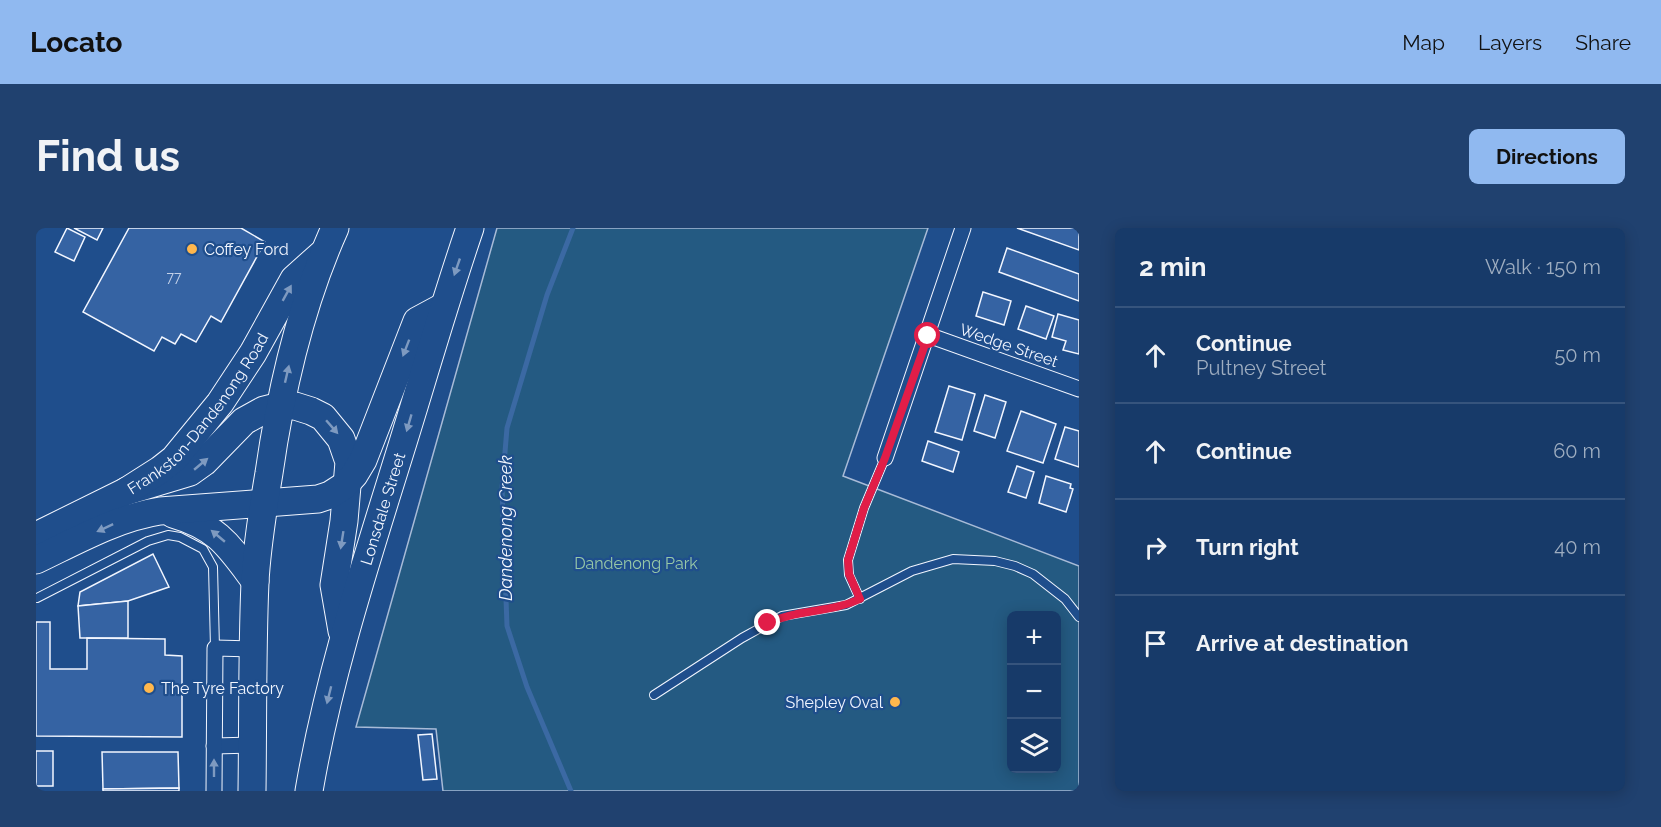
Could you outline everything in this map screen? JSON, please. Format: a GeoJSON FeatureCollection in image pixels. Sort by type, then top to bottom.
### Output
{"type":"FeatureCollection","features":[{"type":"Feature","properties":{"kind":"highway","name":"Lonsdale Street"},"geometry":{"type":"LineString","coordinates":[[309,791],[326,708],[364,567],[443,307],[470,228]]}},
{"type":"Feature","properties":{"kind":"highway"},"geometry":{"type":"LineString","coordinates":[[252,791],[255,581],[264,503],[280,406],[300,322],[330,239]]}},
{"type":"Feature","properties":{"kind":"highway","name":"Frankston-Dandenong Road"},"geometry":{"type":"LineString","coordinates":[[36,536],[127,491],[167,465],[202,428],[253,353],[294,279],[330,239]]}},
{"type":"Feature","properties":{"kind":"highway"},"geometry":{"type":"LineString","coordinates":[[348,482],[363,460],[417,321],[443,307]]}},
{"type":"Feature","properties":{"kind":"highway"},"geometry":{"type":"LineString","coordinates":[[127,491],[190,472],[204,462],[250,417],[264,410],[280,406],[295,406],[311,411],[330,424],[341,439],[349,462],[342,539],[334,585],[344,639]]}},
{"type":"Feature","properties":{"kind":"highway","name":"Frankston-Dandenong Road"},"geometry":{"type":"LineString","coordinates":[[36,560],[123,519],[160,511],[318,499],[334,493],[348,482]]}},
{"type":"Feature","properties":{"kind":"highway"},"geometry":{"type":"LineString","coordinates":[[160,511],[189,519],[212,531],[228,545],[255,581]]}},
{"type":"Feature","properties":{"kind":"street"},"geometry":{"type":"LineString","coordinates":[[885,458],[963,228]]}},
{"type":"Feature","properties":{"kind":"street","name":"Wedge Street"},"geometry":{"type":"LineString","coordinates":[[928,336],[1079,389]]}},
{"type":"Feature","properties":{"kind":"street"},"geometry":{"type":"LineString","coordinates":[[214,791],[215,648],[254,649]]}},
{"type":"Feature","properties":{"kind":"street"},"geometry":{"type":"LineString","coordinates":[[214,746],[253,745]]}},
{"type":"Feature","properties":{"kind":"lane"},"geometry":{"type":"LineString","coordinates":[[860,599],[849,574],[848,560],[864,508],[885,458]]}},
{"type":"Feature","properties":{"kind":"lane"},"geometry":{"type":"LineString","coordinates":[[37,598],[148,541],[168,536],[180,537],[203,549],[213,567],[215,648]]}},
{"type":"Feature","properties":{"kind":"lane"},"geometry":{"type":"LineString","coordinates":[[654,694],[742,638],[782,616],[830,609],[860,599],[912,571],[953,559],[973,559],[1005,564],[1034,574],[1065,599],[1079,616]]}},
{"type":"Feature","properties":{"kind":"green space","name":"Dandenong Park"},"geometry":{"type":"Polygon","coordinates":[[[497,228],[928,228],[843,476],[1079,566],[1079,791],[443,791],[436,729],[356,727],[497,228]]]}},
{"type":"Feature","properties":{"kind":"building"},"geometry":{"type":"Polygon","coordinates":[[[67,228],[85,237],[74,261],[55,252],[67,228]]]}},
{"type":"Feature","properties":{"kind":"building"},"geometry":{"type":"Polygon","coordinates":[[[74,228],[103,228],[97,240],[74,228]]]}},
{"type":"Feature","properties":{"kind":"building"},"geometry":{"type":"Polygon","coordinates":[[[129,228],[241,228],[265,242],[221,322],[211,316],[196,342],[181,334],[175,344],[162,337],[154,351],[83,312],[129,228]]]}},
{"type":"Feature","properties":{"kind":"building"},"geometry":{"type":"Polygon","coordinates":[[[1017,228],[1079,228],[1079,250],[1017,228]]]}},
{"type":"Feature","properties":{"kind":"building"},"geometry":{"type":"Polygon","coordinates":[[[1007,248],[1079,274],[1079,301],[999,272],[1007,248]]]}},
{"type":"Feature","properties":{"kind":"building"},"geometry":{"type":"Polygon","coordinates":[[[983,292],[1011,301],[1004,325],[976,316],[983,292]]]}},
{"type":"Feature","properties":{"kind":"building"},"geometry":{"type":"Polygon","coordinates":[[[1026,306],[1054,316],[1046,339],[1018,329],[1026,306]]]}},
{"type":"Feature","properties":{"kind":"building"},"geometry":{"type":"Polygon","coordinates":[[[1058,314],[1079,320],[1079,354],[1063,350],[1066,341],[1052,337],[1058,314]]]}},
{"type":"Feature","properties":{"kind":"building"},"geometry":{"type":"Polygon","coordinates":[[[949,386],[975,394],[962,440],[935,432],[949,386]]]}},
{"type":"Feature","properties":{"kind":"building"},"geometry":{"type":"Polygon","coordinates":[[[985,395],[1006,402],[995,438],[974,431],[985,395]]]}},
{"type":"Feature","properties":{"kind":"building"},"geometry":{"type":"Polygon","coordinates":[[[1021,411],[1056,424],[1043,463],[1007,451],[1021,411]]]}},
{"type":"Feature","properties":{"kind":"building"},"geometry":{"type":"Polygon","coordinates":[[[1065,427],[1079,431],[1079,467],[1055,459],[1065,427]]]}},
{"type":"Feature","properties":{"kind":"building"},"geometry":{"type":"Polygon","coordinates":[[[928,441],[959,452],[953,472],[922,461],[928,441]]]}},
{"type":"Feature","properties":{"kind":"building"},"geometry":{"type":"Polygon","coordinates":[[[1017,466],[1034,472],[1026,498],[1008,492],[1017,466]]]}},
{"type":"Feature","properties":{"kind":"building"},"geometry":{"type":"Polygon","coordinates":[[[1046,476],[1071,484],[1070,488],[1073,489],[1066,512],[1039,503],[1046,476]]]}},
{"type":"Feature","properties":{"kind":"building"},"geometry":{"type":"Polygon","coordinates":[[[153,554],[169,587],[128,601],[78,606],[80,592],[153,554]]]}},
{"type":"Feature","properties":{"kind":"building"},"geometry":{"type":"Polygon","coordinates":[[[128,601],[128,638],[80,638],[78,606],[128,601]]]}},
{"type":"Feature","properties":{"kind":"building"},"geometry":{"type":"Polygon","coordinates":[[[36,622],[50,622],[50,669],[87,669],[87,638],[165,639],[165,655],[182,656],[182,737],[36,736],[36,622]]]}},
{"type":"Feature","properties":{"kind":"building"},"geometry":{"type":"Polygon","coordinates":[[[432,734],[437,779],[423,780],[418,735],[432,734]]]}},
{"type":"Feature","properties":{"kind":"building"},"geometry":{"type":"Polygon","coordinates":[[[36,751],[53,751],[53,786],[36,786],[36,751]]]}},
{"type":"Feature","properties":{"kind":"building"},"geometry":{"type":"Polygon","coordinates":[[[102,752],[178,752],[179,788],[103,789],[102,752]]]}},
{"type":"Feature","properties":{"kind":"building"},"geometry":{"type":"Polygon","coordinates":[[[179,788],[179,791],[103,791],[103,789],[179,788]]]}},
{"type":"Feature","properties":{"kind":"waterway","name":"Dandenong Creek"},"geometry":{"type":"LineString","coordinates":[[571,791],[527,687],[507,626],[502,488],[507,428],[547,295],[573,228]]}},
{"type":"Feature","properties":{"kind":"place","name":"Coffey Ford"},"geometry":{"type":"Point","coordinates":[192,249]}},
{"type":"Feature","properties":{"kind":"place","name":"The Tyre Factory"},"geometry":{"type":"Point","coordinates":[149,688]}},
{"type":"Feature","properties":{"kind":"place","name":"Shepley Oval"},"geometry":{"type":"Point","coordinates":[895,702]}},
{"type":"Feature","properties":{"kind":"route"},"geometry":{"type":"LineString","coordinates":[[768,623],[782,616],[830,609],[860,599],[849,574],[848,560],[864,508],[885,458],[928,336]]}}]}
